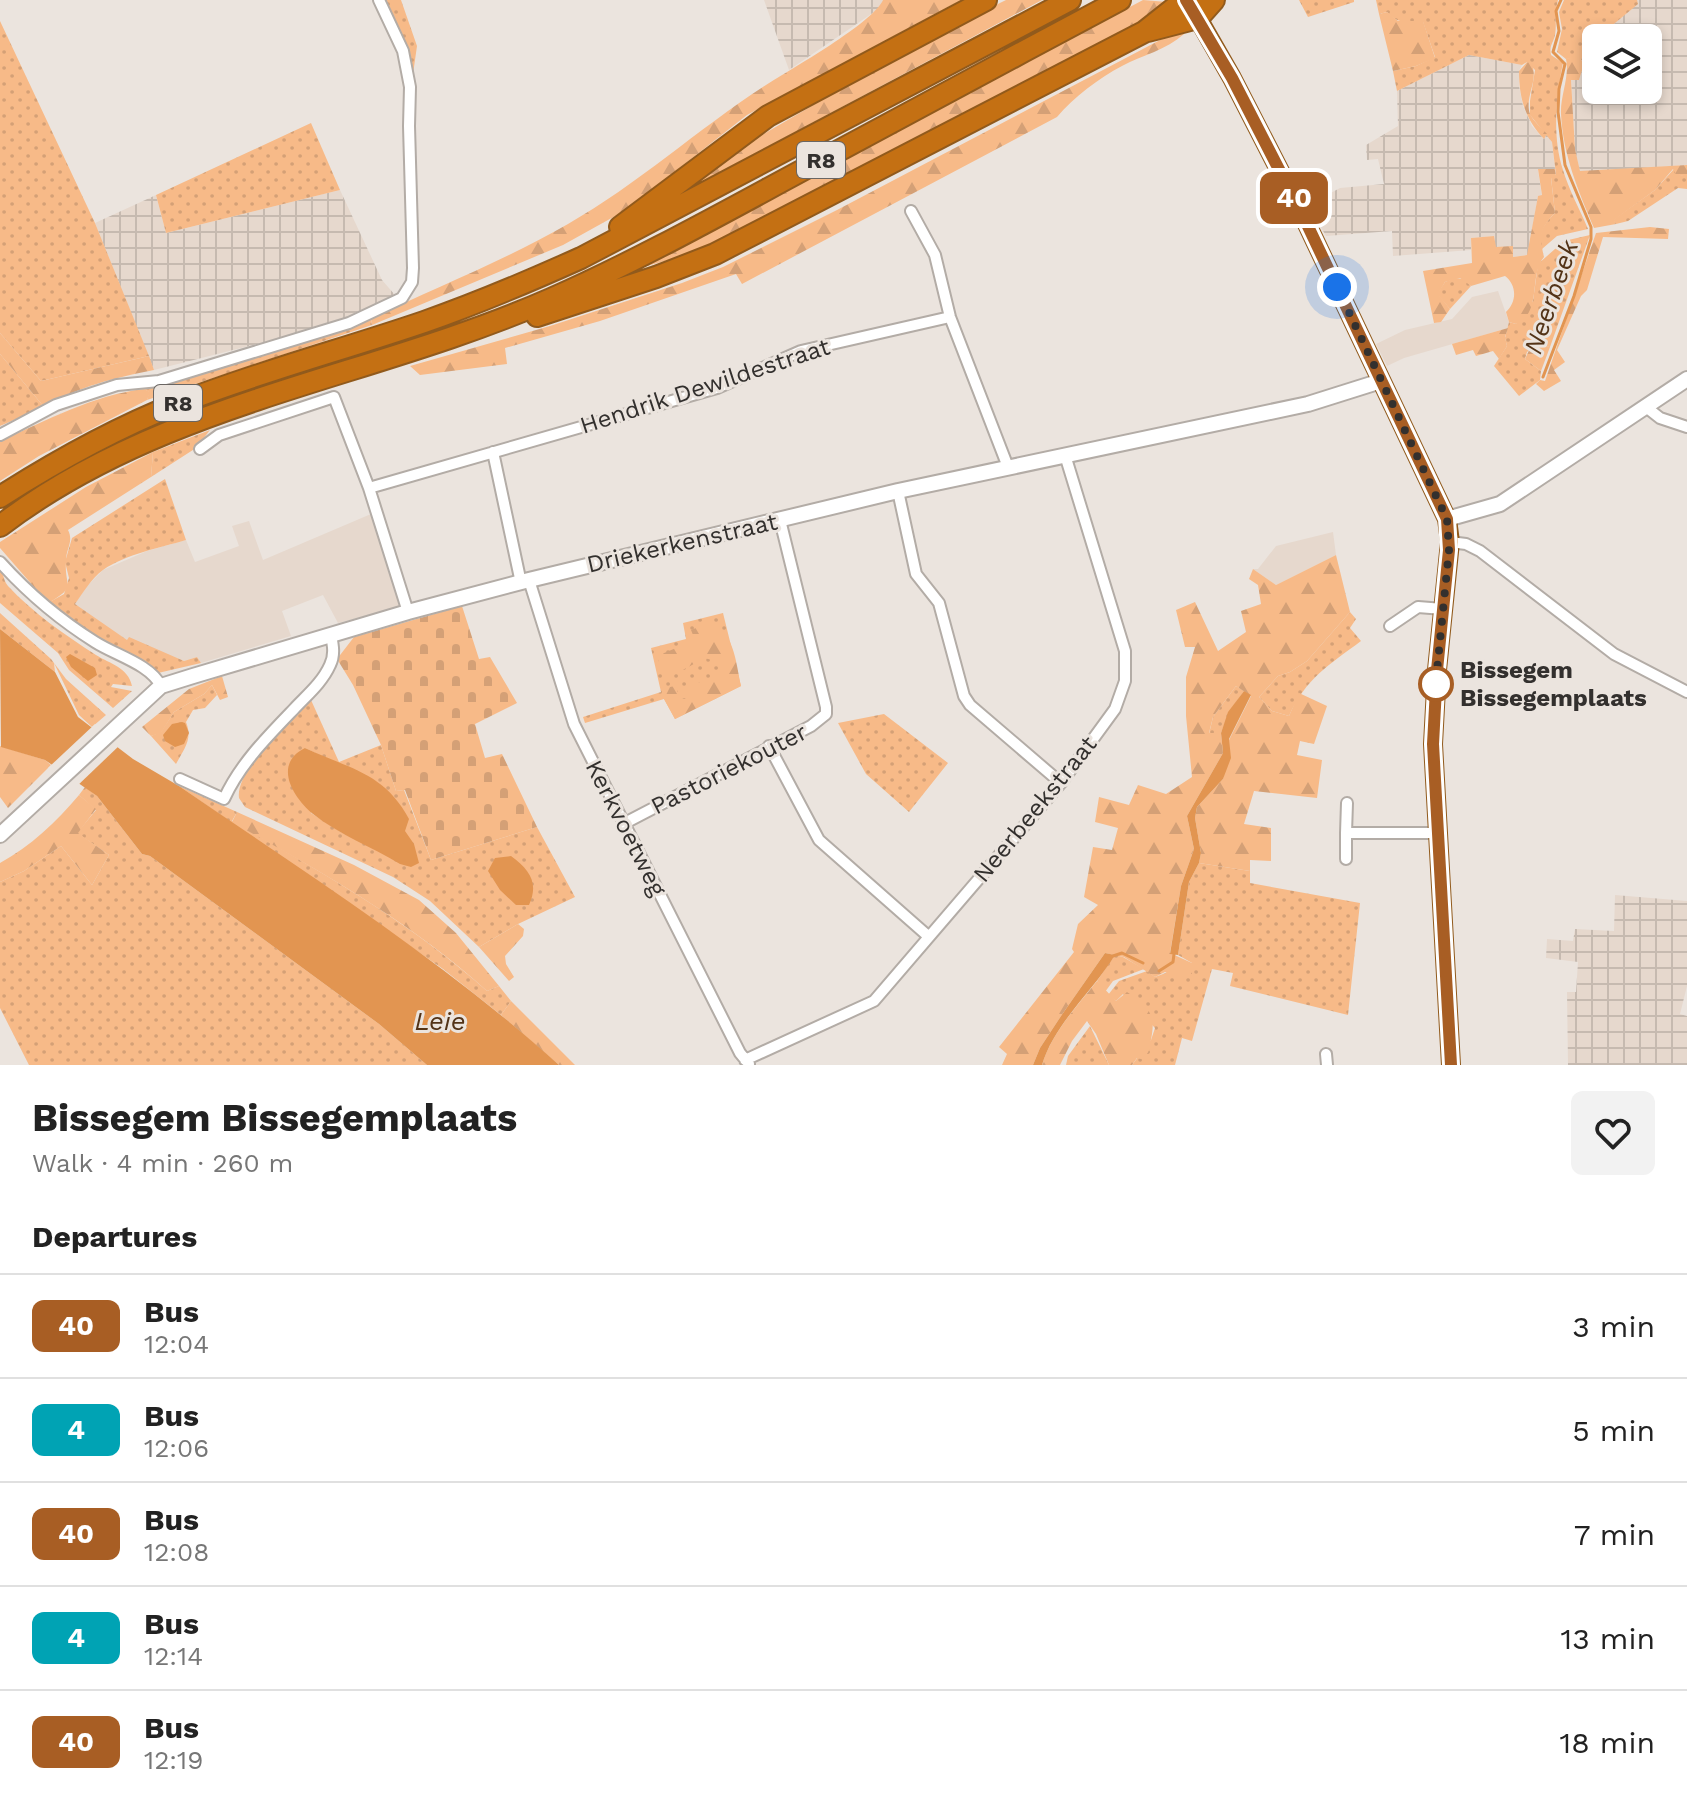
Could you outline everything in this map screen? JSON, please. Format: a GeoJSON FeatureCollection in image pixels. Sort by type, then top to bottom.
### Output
{"type":"FeatureCollection","features":[{"type":"Feature","properties":{"kind":"highway"},"geometry":{"type":"LineString","coordinates":[[581,258],[768,116],[986,0]]}},
{"type":"Feature","properties":{"kind":"highway","name":"R8"},"geometry":{"type":"LineString","coordinates":[[0,497],[42,470],[175,405],[438,317],[505,292],[581,258],[1070,0]]}},
{"type":"Feature","properties":{"kind":"highway","name":"R8"},"geometry":{"type":"LineString","coordinates":[[6,521],[110,459],[210,415],[422,347],[550,299],[635,258],[1120,0]]}},
{"type":"Feature","properties":{"kind":"highway"},"geometry":{"type":"LineString","coordinates":[[518,311],[535,317],[715,254],[1191,5],[1214,0]]}},
{"type":"Feature","properties":{"kind":"main road"},"geometry":{"type":"LineString","coordinates":[[1191,5],[1305,220],[1447,519],[1450,542],[1434,721],[1437,833],[1451,1065]]}},
{"type":"Feature","properties":{"kind":"street"},"geometry":{"type":"LineString","coordinates":[[0,435],[56,405],[117,385],[159,381],[349,323],[402,298],[412,282],[413,268],[410,87],[403,51],[379,0]]}},
{"type":"Feature","properties":{"kind":"street"},"geometry":{"type":"LineString","coordinates":[[911,211],[935,255],[950,317],[1008,467]]}},
{"type":"Feature","properties":{"kind":"street","name":"Hendrik Dewildestraat"},"geometry":{"type":"LineString","coordinates":[[369,488],[717,388],[801,351],[950,317]]}},
{"type":"Feature","properties":{"kind":"street"},"geometry":{"type":"LineString","coordinates":[[1447,519],[1500,504],[1687,379]]}},
{"type":"Feature","properties":{"kind":"street","name":"Driekerkenstraat"},"geometry":{"type":"LineString","coordinates":[[0,835],[161,686],[408,612],[525,581],[898,491],[1315,402],[1381,381]]}},
{"type":"Feature","properties":{"kind":"street"},"geometry":{"type":"LineString","coordinates":[[200,449],[219,435],[334,397],[369,488],[408,612]]}},
{"type":"Feature","properties":{"kind":"street"},"geometry":{"type":"LineString","coordinates":[[1646,407],[1660,418],[1687,427]]}},
{"type":"Feature","properties":{"kind":"street","name":"Kerkvoetweg"},"geometry":{"type":"LineString","coordinates":[[493,452],[525,581],[567,705],[623,824],[748,1062]]}},
{"type":"Feature","properties":{"kind":"street","name":"Neerbeekstraat"},"geometry":{"type":"LineString","coordinates":[[748,1062],[874,1001],[1061,783],[1115,709],[1125,681],[1125,651],[1111,597],[1065,455]]}},
{"type":"Feature","properties":{"kind":"street"},"geometry":{"type":"LineString","coordinates":[[898,491],[916,574],[939,603],[964,696],[970,705],[1061,783]]}},
{"type":"Feature","properties":{"kind":"street","name":"Pastoriekouter"},"geometry":{"type":"LineString","coordinates":[[623,824],[819,722],[826,714],[780,520]]}},
{"type":"Feature","properties":{"kind":"street"},"geometry":{"type":"LineString","coordinates":[[1450,542],[1466,544],[1480,551],[1614,654],[1687,692]]}},
{"type":"Feature","properties":{"kind":"street"},"geometry":{"type":"LineString","coordinates":[[0,562],[52,611],[96,643],[153,676],[161,686]]}},
{"type":"Feature","properties":{"kind":"street"},"geometry":{"type":"LineString","coordinates":[[1390,626],[1418,607],[1443,609]]}},
{"type":"Feature","properties":{"kind":"street"},"geometry":{"type":"LineString","coordinates":[[180,779],[224,799],[234,778],[258,746],[314,688],[330,665],[334,650],[331,635]]}},
{"type":"Feature","properties":{"kind":"street"},"geometry":{"type":"LineString","coordinates":[[769,746],[819,840],[928,936]]}},
{"type":"Feature","properties":{"kind":"street"},"geometry":{"type":"LineString","coordinates":[[1346,859],[1347,803]]}},
{"type":"Feature","properties":{"kind":"street"},"geometry":{"type":"LineString","coordinates":[[1346,833],[1437,833]]}},
{"type":"Feature","properties":{"kind":"shaded area"},"geometry":{"type":"Polygon","coordinates":[[[764,0],[883,0],[880,8],[789,70],[764,0]]]}},
{"type":"Feature","properties":{"kind":"shaded area"},"geometry":{"type":"Polygon","coordinates":[[[1637,0],[1687,0],[1687,165],[1580,172],[1575,149],[1571,80],[1579,80],[1582,70],[1582,104],[1662,104],[1662,24],[1614,24],[1637,4],[1637,0]]]}},
{"type":"Feature","properties":{"kind":"shaded area"},"geometry":{"type":"Polygon","coordinates":[[[1469,55],[1522,65],[1519,86],[1523,106],[1532,126],[1544,139],[1547,134],[1552,142],[1555,169],[1538,170],[1542,196],[1538,196],[1528,255],[1513,257],[1513,247],[1495,248],[1494,236],[1471,238],[1471,250],[1393,256],[1392,231],[1326,236],[1308,205],[1340,188],[1384,184],[1378,159],[1367,160],[1366,145],[1398,126],[1397,91],[1469,55]]]}},
{"type":"Feature","properties":{"kind":"shaded area"},"geometry":{"type":"Polygon","coordinates":[[[340,190],[382,280],[395,295],[321,328],[154,370],[95,223],[156,195],[166,233],[340,190]]]}},
{"type":"Feature","properties":{"kind":"shaded area"},"geometry":{"type":"Polygon","coordinates":[[[1498,291],[1509,322],[1508,328],[1404,358],[1387,366],[1376,344],[1405,330],[1452,319],[1472,297],[1498,291]]]}},
{"type":"Feature","properties":{"kind":"shaded area"},"geometry":{"type":"Polygon","coordinates":[[[371,514],[403,606],[338,623],[323,595],[282,611],[291,636],[201,663],[197,657],[184,661],[127,641],[74,605],[103,570],[147,551],[186,540],[195,562],[239,546],[232,526],[249,521],[263,560],[371,514]]]}},
{"type":"Feature","properties":{"kind":"shaded area"},"geometry":{"type":"Polygon","coordinates":[[[1333,532],[1336,555],[1276,585],[1253,569],[1258,569],[1276,546],[1333,532]]]}},
{"type":"Feature","properties":{"kind":"shaded area"},"geometry":{"type":"Polygon","coordinates":[[[1615,895],[1687,901],[1687,986],[1680,1014],[1687,1016],[1687,1065],[1568,1065],[1567,992],[1576,992],[1578,962],[1546,958],[1547,939],[1573,941],[1575,929],[1614,931],[1615,895]]]}},
{"type":"Feature","properties":{"kind":"green space"},"geometry":{"type":"Polygon","coordinates":[[[384,0],[401,0],[417,46],[413,74],[410,59],[384,0]]]}},
{"type":"Feature","properties":{"kind":"green space"},"geometry":{"type":"Polygon","coordinates":[[[883,0],[961,0],[747,115],[626,210],[563,245],[372,325],[371,319],[519,250],[594,208],[741,102],[848,33],[876,10],[883,0]]]}},
{"type":"Feature","properties":{"kind":"green space"},"geometry":{"type":"Polygon","coordinates":[[[1006,0],[1042,0],[687,190],[750,142],[923,41],[1006,0]]]}},
{"type":"Feature","properties":{"kind":"green space"},"geometry":{"type":"Polygon","coordinates":[[[1143,0],[1167,2],[1161,11],[812,198],[696,252],[640,268],[1143,0]]]}},
{"type":"Feature","properties":{"kind":"green space"},"geometry":{"type":"Polygon","coordinates":[[[1299,0],[1354,0],[1354,2],[1308,17],[1299,0]]]}},
{"type":"Feature","properties":{"kind":"green space"},"geometry":{"type":"Polygon","coordinates":[[[1376,0],[1558,0],[1555,35],[1550,49],[1551,55],[1563,63],[1557,103],[1557,144],[1565,177],[1588,229],[1557,236],[1542,249],[1542,229],[1555,213],[1551,177],[1556,175],[1552,142],[1530,115],[1535,70],[1527,62],[1522,65],[1469,55],[1397,91],[1393,71],[1416,66],[1435,57],[1423,22],[1399,21],[1387,12],[1379,14],[1376,0]]]}},
{"type":"Feature","properties":{"kind":"green space"},"geometry":{"type":"Polygon","coordinates":[[[1564,0],[1637,0],[1638,4],[1614,24],[1582,24],[1582,61],[1580,58],[1566,59],[1557,52],[1562,29],[1559,12],[1564,0]]]}},
{"type":"Feature","properties":{"kind":"green space"},"geometry":{"type":"Polygon","coordinates":[[[1387,12],[1398,21],[1423,21],[1435,58],[1393,71],[1379,14],[1387,12]]]}},
{"type":"Feature","properties":{"kind":"green space"},"geometry":{"type":"Polygon","coordinates":[[[0,21],[95,223],[149,356],[41,381],[0,333],[0,21]]]}},
{"type":"Feature","properties":{"kind":"green space"},"geometry":{"type":"Polygon","coordinates":[[[1181,29],[1184,34],[1177,40],[1105,76],[1079,95],[1057,117],[742,284],[736,274],[600,321],[505,348],[507,364],[420,375],[410,366],[550,326],[723,267],[1181,29]]]}},
{"type":"Feature","properties":{"kind":"green space"},"geometry":{"type":"Polygon","coordinates":[[[1574,57],[1582,61],[1579,80],[1571,80],[1575,149],[1580,171],[1687,165],[1687,177],[1676,174],[1673,169],[1655,190],[1614,220],[1616,224],[1594,228],[1568,158],[1561,107],[1566,59],[1574,57]]]}},
{"type":"Feature","properties":{"kind":"green space"},"geometry":{"type":"Polygon","coordinates":[[[1527,62],[1531,63],[1534,75],[1530,114],[1547,134],[1544,139],[1528,116],[1520,90],[1519,71],[1527,62]]]}},
{"type":"Feature","properties":{"kind":"green space"},"geometry":{"type":"Polygon","coordinates":[[[311,123],[340,190],[166,233],[156,195],[311,123]]]}},
{"type":"Feature","properties":{"kind":"green space"},"geometry":{"type":"Polygon","coordinates":[[[1538,169],[1555,169],[1556,176],[1551,178],[1555,213],[1542,233],[1544,257],[1539,265],[1530,311],[1516,324],[1509,322],[1506,312],[1514,294],[1512,284],[1505,276],[1471,286],[1460,278],[1445,282],[1438,294],[1450,309],[1441,322],[1434,323],[1423,271],[1472,263],[1471,238],[1494,236],[1496,247],[1513,246],[1513,257],[1527,255],[1538,196],[1542,195],[1538,169]]]}},
{"type":"Feature","properties":{"kind":"green space"},"geometry":{"type":"Polygon","coordinates":[[[1674,169],[1680,175],[1687,176],[1687,189],[1678,188],[1628,221],[1616,224],[1613,220],[1655,190],[1674,169]]]}},
{"type":"Feature","properties":{"kind":"green space"},"geometry":{"type":"Polygon","coordinates":[[[1650,227],[1669,229],[1668,239],[1603,237],[1587,290],[1581,296],[1557,350],[1565,362],[1554,370],[1561,381],[1544,391],[1536,384],[1540,380],[1545,381],[1596,233],[1650,227]]]}},
{"type":"Feature","properties":{"kind":"green space"},"geometry":{"type":"Polygon","coordinates":[[[1590,235],[1550,347],[1538,343],[1527,352],[1525,359],[1541,371],[1540,380],[1519,396],[1494,366],[1507,346],[1505,338],[1509,322],[1516,324],[1533,301],[1538,264],[1564,241],[1590,235]]]}},
{"type":"Feature","properties":{"kind":"green space"},"geometry":{"type":"Polygon","coordinates":[[[1464,279],[1471,286],[1450,309],[1437,294],[1445,282],[1464,279]]]}},
{"type":"Feature","properties":{"kind":"green space"},"geometry":{"type":"Polygon","coordinates":[[[371,319],[372,325],[147,400],[149,392],[144,389],[193,377],[371,319]]]}},
{"type":"Feature","properties":{"kind":"green space"},"geometry":{"type":"Polygon","coordinates":[[[1508,328],[1505,337],[1507,346],[1499,359],[1493,351],[1476,356],[1473,350],[1456,355],[1452,344],[1508,328]]]}},
{"type":"Feature","properties":{"kind":"green space"},"geometry":{"type":"Polygon","coordinates":[[[0,333],[41,381],[149,356],[154,370],[71,393],[44,407],[0,354],[0,333]]]}},
{"type":"Feature","properties":{"kind":"green space"},"geometry":{"type":"Polygon","coordinates":[[[1538,343],[1550,347],[1541,371],[1525,359],[1531,346],[1538,343]]]}},
{"type":"Feature","properties":{"kind":"green space"},"geometry":{"type":"Polygon","coordinates":[[[0,354],[44,407],[0,426],[0,354]]]}},
{"type":"Feature","properties":{"kind":"green space"},"geometry":{"type":"Polygon","coordinates":[[[144,389],[150,392],[147,400],[39,456],[0,481],[0,441],[88,403],[144,389]]]}},
{"type":"Feature","properties":{"kind":"green space"},"geometry":{"type":"Polygon","coordinates":[[[210,430],[196,448],[151,477],[153,452],[210,430]]]}},
{"type":"Feature","properties":{"kind":"green space"},"geometry":{"type":"Polygon","coordinates":[[[153,452],[151,477],[68,530],[68,585],[63,593],[48,603],[0,548],[0,542],[86,487],[153,452]]]}},
{"type":"Feature","properties":{"kind":"green space"},"geometry":{"type":"Polygon","coordinates":[[[165,479],[186,540],[112,564],[95,578],[75,604],[127,640],[129,637],[184,661],[197,657],[201,663],[158,673],[148,664],[95,636],[48,603],[64,594],[69,578],[65,562],[72,538],[165,479]]]}},
{"type":"Feature","properties":{"kind":"green space"},"geometry":{"type":"Polygon","coordinates":[[[1336,555],[1350,612],[1307,661],[1278,676],[1259,697],[1272,711],[1289,716],[1299,693],[1327,706],[1314,744],[1300,741],[1297,755],[1322,760],[1317,798],[1254,791],[1244,824],[1271,828],[1271,861],[1250,860],[1250,871],[1199,863],[1197,807],[1223,779],[1229,740],[1251,696],[1236,686],[1213,717],[1209,733],[1221,733],[1223,753],[1187,816],[1194,849],[1181,886],[1170,953],[1192,963],[1192,975],[1182,981],[1165,972],[1155,977],[1124,957],[1105,953],[1040,1048],[1033,1065],[1002,1065],[1007,1054],[999,1047],[1074,952],[1072,949],[1078,924],[1098,905],[1084,897],[1093,847],[1112,850],[1118,828],[1095,822],[1099,797],[1129,805],[1138,785],[1166,794],[1192,777],[1186,677],[1195,647],[1185,647],[1176,610],[1195,602],[1218,651],[1246,632],[1241,611],[1261,604],[1258,585],[1249,579],[1253,569],[1276,585],[1336,555]]]}},
{"type":"Feature","properties":{"kind":"green space"},"geometry":{"type":"Polygon","coordinates":[[[0,571],[8,586],[28,605],[73,640],[123,670],[132,686],[113,684],[111,687],[132,691],[113,708],[69,670],[58,653],[0,603],[0,571]]]}},
{"type":"Feature","properties":{"kind":"green space"},"geometry":{"type":"Polygon","coordinates":[[[462,606],[479,659],[490,657],[517,703],[475,724],[485,758],[502,754],[537,827],[431,860],[405,790],[396,791],[381,745],[353,685],[337,659],[354,637],[462,606]]]}},
{"type":"Feature","properties":{"kind":"green space"},"geometry":{"type":"Polygon","coordinates":[[[1350,612],[1356,619],[1350,628],[1361,641],[1311,682],[1289,716],[1272,711],[1259,697],[1278,676],[1307,661],[1350,612]]]}},
{"type":"Feature","properties":{"kind":"green space"},"geometry":{"type":"Polygon","coordinates":[[[0,613],[51,659],[55,672],[0,629],[0,613]]]}},
{"type":"Feature","properties":{"kind":"green space"},"geometry":{"type":"Polygon","coordinates":[[[723,613],[741,686],[675,719],[664,699],[585,723],[583,717],[661,692],[651,648],[686,639],[683,623],[723,613]]]}},
{"type":"Feature","properties":{"kind":"green space"},"geometry":{"type":"Polygon","coordinates":[[[706,624],[723,631],[728,638],[741,686],[675,719],[664,699],[670,687],[675,686],[681,699],[686,699],[692,686],[713,681],[720,674],[718,662],[705,658],[664,680],[657,656],[695,640],[691,630],[706,624]]]}},
{"type":"Feature","properties":{"kind":"green space"},"geometry":{"type":"Polygon","coordinates":[[[54,663],[66,679],[106,715],[92,727],[79,715],[54,663]]]}},
{"type":"Feature","properties":{"kind":"green space"},"geometry":{"type":"Polygon","coordinates":[[[222,676],[228,697],[220,700],[212,685],[204,694],[174,712],[161,733],[151,736],[142,727],[189,689],[222,676]]]}},
{"type":"Feature","properties":{"kind":"green space"},"geometry":{"type":"Polygon","coordinates":[[[212,685],[217,695],[205,708],[193,710],[186,722],[189,734],[187,744],[176,764],[151,736],[161,732],[174,712],[204,694],[212,685]]]}},
{"type":"Feature","properties":{"kind":"green space"},"geometry":{"type":"Polygon","coordinates":[[[1236,686],[1244,691],[1229,712],[1221,733],[1209,734],[1213,717],[1236,686]]]}},
{"type":"Feature","properties":{"kind":"green space"},"geometry":{"type":"Polygon","coordinates":[[[311,700],[339,762],[381,745],[396,791],[404,790],[431,860],[537,827],[575,897],[479,947],[430,901],[393,877],[245,807],[239,798],[246,773],[266,746],[311,700]],[[305,748],[311,813],[344,834],[370,845],[325,758],[305,748]]]}},
{"type":"Feature","properties":{"kind":"green space"},"geometry":{"type":"Polygon","coordinates":[[[884,714],[948,763],[909,812],[866,774],[838,723],[884,714]]]}},
{"type":"Feature","properties":{"kind":"green space"},"geometry":{"type":"Polygon","coordinates":[[[0,746],[45,760],[51,765],[8,808],[0,797],[0,746]]]}},
{"type":"Feature","properties":{"kind":"green space"},"geometry":{"type":"Polygon","coordinates":[[[179,786],[237,812],[232,821],[396,920],[487,991],[499,986],[511,1001],[501,1015],[443,969],[179,786]]]}},
{"type":"Feature","properties":{"kind":"green space"},"geometry":{"type":"Polygon","coordinates":[[[85,787],[97,796],[142,854],[150,856],[379,1024],[427,1065],[29,1065],[0,1008],[0,882],[24,871],[61,846],[92,885],[109,855],[77,833],[96,810],[79,795],[85,787]]]}},
{"type":"Feature","properties":{"kind":"green space"},"geometry":{"type":"Polygon","coordinates":[[[79,795],[96,809],[78,833],[109,855],[92,885],[61,846],[24,871],[0,882],[0,863],[42,833],[79,795]]]}},
{"type":"Feature","properties":{"kind":"green space"},"geometry":{"type":"Polygon","coordinates":[[[237,812],[354,865],[419,900],[456,933],[499,986],[487,991],[396,920],[232,822],[237,812]]]}},
{"type":"Feature","properties":{"kind":"green space"},"geometry":{"type":"Polygon","coordinates":[[[1199,863],[1250,871],[1250,883],[1360,903],[1348,1015],[1230,986],[1233,973],[1212,969],[1192,1041],[1182,1038],[1175,1065],[1132,1065],[1151,1040],[1155,1028],[1123,994],[1116,1001],[1108,995],[1119,981],[1147,971],[1155,977],[1192,963],[1178,955],[1189,882],[1199,863]]]}},
{"type":"Feature","properties":{"kind":"green space"},"geometry":{"type":"Polygon","coordinates":[[[518,924],[524,929],[523,936],[505,956],[514,977],[509,981],[479,947],[518,924]]]}},
{"type":"Feature","properties":{"kind":"green space"},"geometry":{"type":"Polygon","coordinates":[[[1115,955],[1144,969],[1113,981],[1105,992],[1097,981],[1115,955]]]}},
{"type":"Feature","properties":{"kind":"green space"},"geometry":{"type":"Polygon","coordinates":[[[1097,981],[1116,1001],[1127,992],[1150,1013],[1153,1027],[1148,1056],[1145,1060],[1137,1058],[1132,1065],[1109,1065],[1087,1021],[1060,1065],[1042,1065],[1058,1031],[1097,981]]]}},
{"type":"Feature","properties":{"kind":"green space"},"geometry":{"type":"Polygon","coordinates":[[[511,1001],[575,1065],[559,1065],[501,1015],[511,1001]]]}},
{"type":"Feature","properties":{"kind":"green space"},"geometry":{"type":"Polygon","coordinates":[[[1090,1026],[1109,1065],[1066,1065],[1068,1056],[1090,1026]]]}},
{"type":"Feature","properties":{"kind":"water","name":"Leie"},"geometry":{"type":"Polygon","coordinates":[[[0,629],[55,672],[78,717],[133,759],[179,786],[422,954],[559,1065],[427,1065],[379,1024],[150,856],[142,854],[97,796],[45,760],[1,747],[0,629]]]}},
{"type":"Feature","properties":{"kind":"water"},"geometry":{"type":"Polygon","coordinates":[[[70,654],[95,668],[97,675],[88,681],[71,667],[66,657],[70,654]]]}},
{"type":"Feature","properties":{"kind":"water"},"geometry":{"type":"Polygon","coordinates":[[[1244,691],[1251,695],[1229,739],[1231,758],[1223,779],[1197,807],[1195,818],[1201,853],[1189,882],[1178,955],[1170,954],[1181,886],[1194,849],[1187,816],[1223,753],[1221,733],[1228,712],[1244,691]]]}},
{"type":"Feature","properties":{"kind":"water"},"geometry":{"type":"Polygon","coordinates":[[[182,722],[189,733],[184,744],[175,747],[165,741],[163,735],[172,724],[182,722]]]}},
{"type":"Feature","properties":{"kind":"water"},"geometry":{"type":"Polygon","coordinates":[[[305,748],[364,774],[388,791],[409,819],[405,831],[414,844],[419,863],[411,867],[400,864],[333,828],[305,807],[293,789],[288,771],[295,755],[305,748]]]}},
{"type":"Feature","properties":{"kind":"water"},"geometry":{"type":"Polygon","coordinates":[[[511,856],[531,878],[533,890],[529,905],[516,905],[500,890],[488,871],[495,858],[511,856]]]}},
{"type":"Feature","properties":{"kind":"water"},"geometry":{"type":"Polygon","coordinates":[[[1105,953],[1115,955],[1055,1036],[1042,1065],[1033,1065],[1040,1048],[1105,953]]]}},
{"type":"Feature","properties":{"kind":"pier"},"geometry":{"type":"Polygon","coordinates":[[[95,724],[121,744],[75,788],[48,768],[95,724]]]}},
{"type":"Feature","properties":{"kind":"waterway","name":"Neerbeek"},"geometry":{"type":"LineString","coordinates":[[1543,377],[1574,296],[1591,239],[1591,227],[1565,165],[1558,112],[1565,64],[1553,52],[1559,31],[1556,11],[1561,0]]}},
{"type":"Feature","properties":{"kind":"waterway","name":"Neerbeek"},"geometry":{"type":"LineString","coordinates":[[1113,956],[1122,953],[1143,963]]}},
{"type":"Feature","properties":{"kind":"waterway","name":"Neerbeek"},"geometry":{"type":"LineString","coordinates":[[1159,971],[1173,962],[1174,954]]}},
{"type":"Feature","properties":{"kind":"bus line","name":"40"},"geometry":{"type":"LineString","coordinates":[[1186,0],[1232,78],[1305,220],[1447,519],[1449,550],[1433,744],[1451,1065]]}},
{"type":"Feature","properties":{"kind":"place","name":"Bissegem Bissegemplaats"},"geometry":{"type":"Point","coordinates":[1436,684]}},
{"type":"Feature","properties":{"kind":"route"},"geometry":{"type":"LineString","coordinates":[[1337,287],[1447,519],[1449,550],[1435,691],[1436,684]]}}]}
